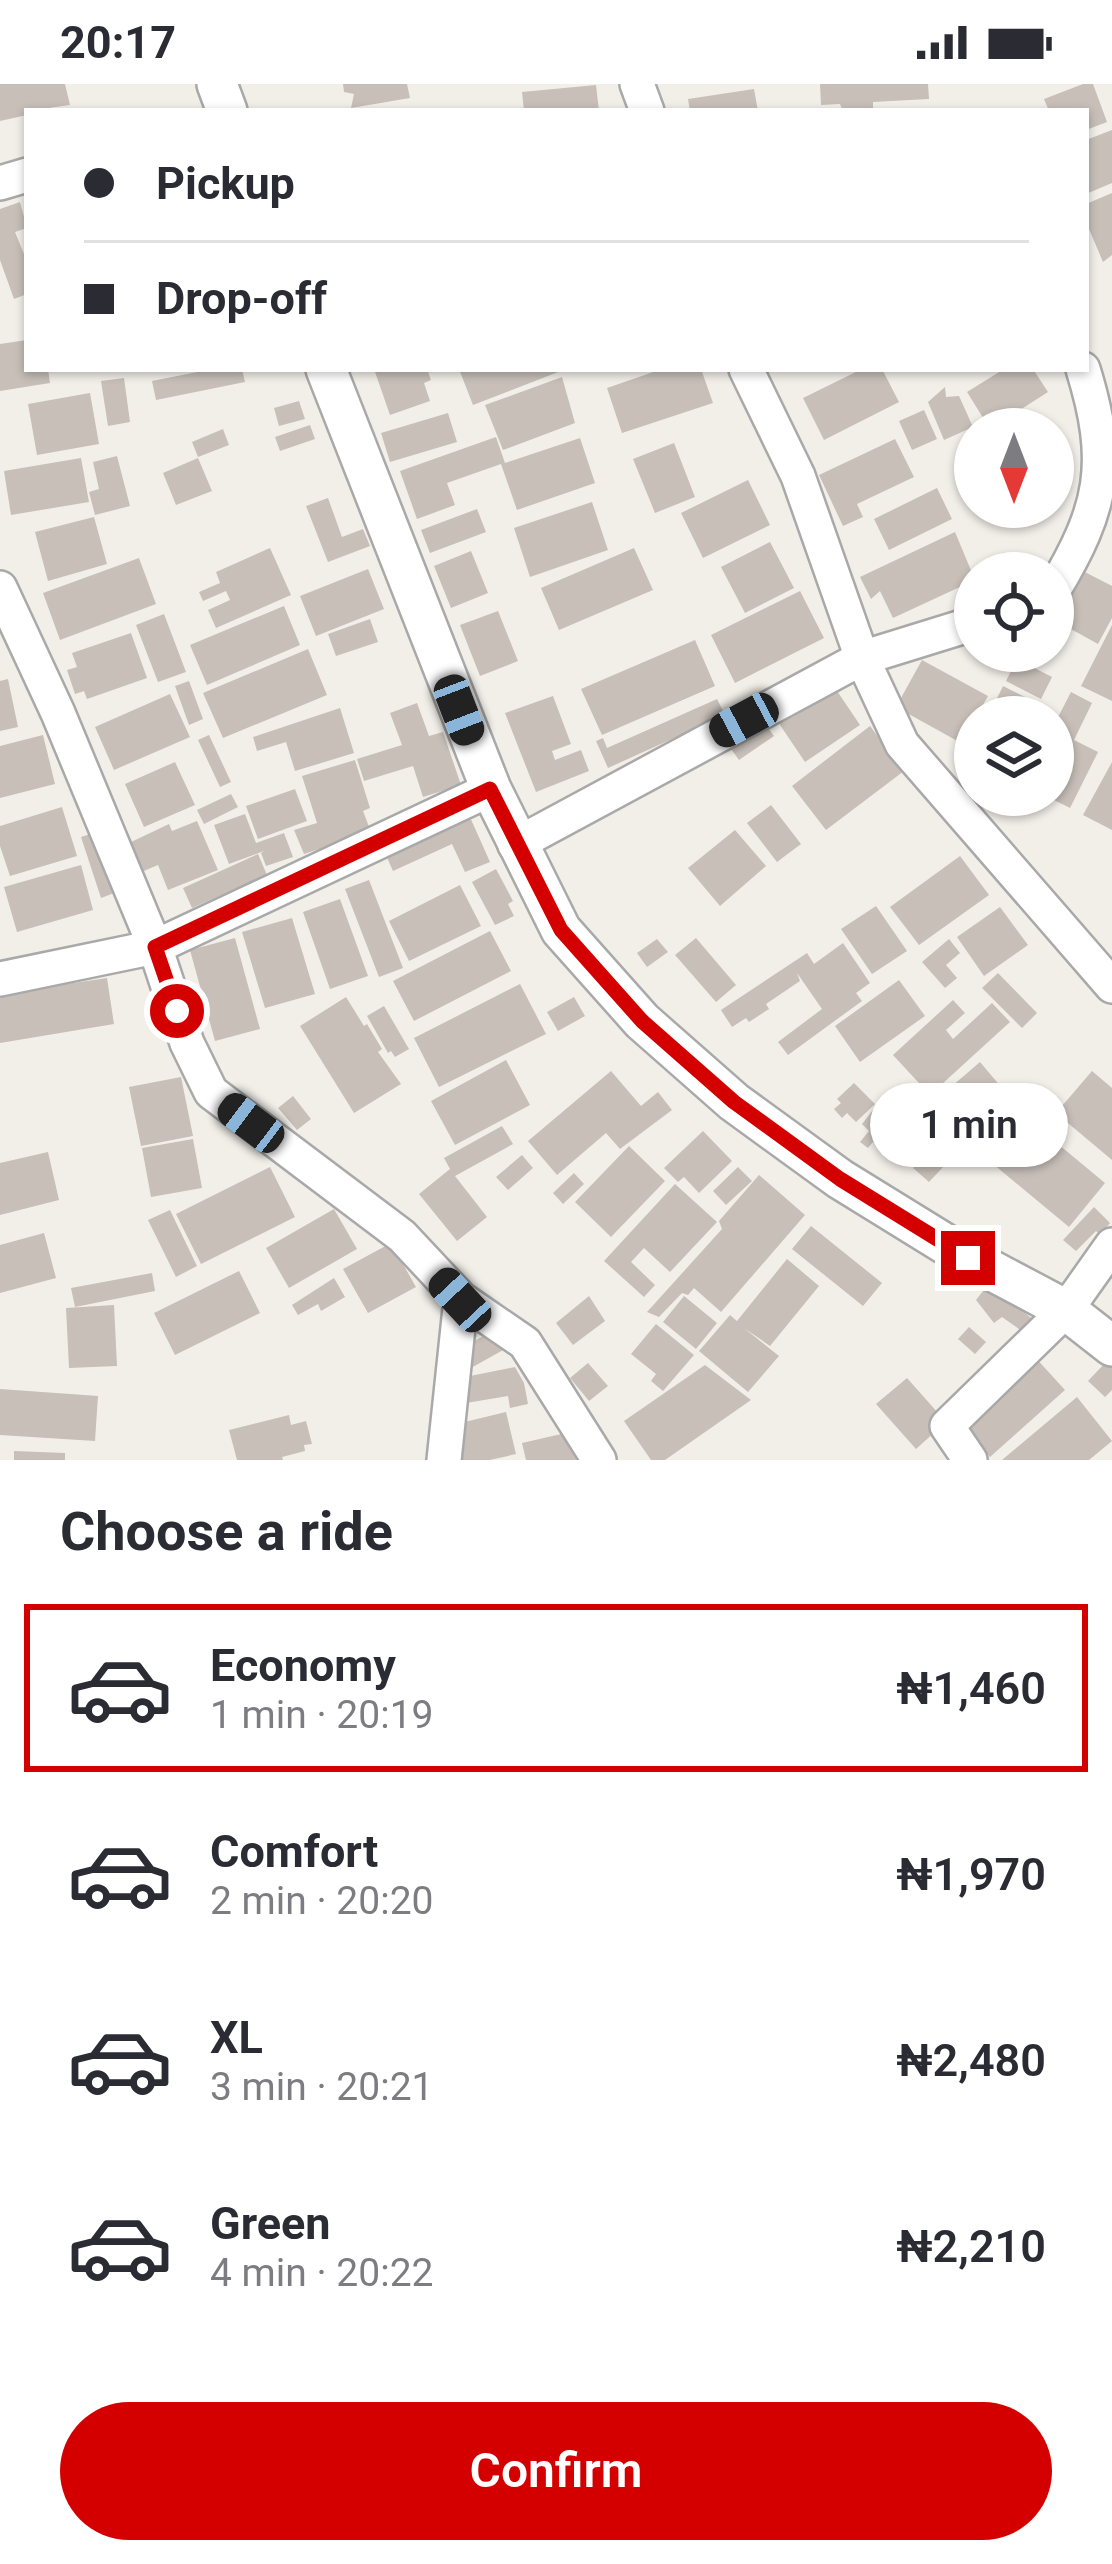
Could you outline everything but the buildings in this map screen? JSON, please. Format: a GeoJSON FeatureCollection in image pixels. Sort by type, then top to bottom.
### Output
{"type":"FeatureCollection","features":[{"type":"Feature","properties":{"kind":"street"},"geometry":{"type":"LineString","coordinates":[[327,372],[490,789],[561,930],[642,1021],[734,1102],[840,1179],[968,1258],[1066,1310],[1112,1346]]}},
{"type":"Feature","properties":{"kind":"street"},"geometry":{"type":"LineString","coordinates":[[747,372],[798,476],[862,658],[902,744],[1112,986]]}},
{"type":"Feature","properties":{"kind":"street"},"geometry":{"type":"LineString","coordinates":[[1074,553],[1090,524],[1102,478],[1096,411],[1084,372]]}},
{"type":"Feature","properties":{"kind":"street"},"geometry":{"type":"LineString","coordinates":[[0,588],[58,713],[211,1092],[402,1237],[460,1300],[525,1343],[598,1460]]}},
{"type":"Feature","properties":{"kind":"street"},"geometry":{"type":"LineString","coordinates":[[515,845],[862,658],[954,630]]}},
{"type":"Feature","properties":{"kind":"street"},"geometry":{"type":"LineString","coordinates":[[0,979],[155,947],[490,789]]}},
{"type":"Feature","properties":{"kind":"street"},"geometry":{"type":"LineString","coordinates":[[970,1460],[946,1426],[1066,1310],[1112,1244]]}},
{"type":"Feature","properties":{"kind":"street"},"geometry":{"type":"LineString","coordinates":[[444,1460],[460,1300]]}},
{"type":"Feature","properties":{"kind":"route"},"geometry":{"type":"LineString","coordinates":[[177,1011],[155,947],[490,789],[561,930],[642,1021],[734,1102],[840,1179],[968,1258]]}}]}
